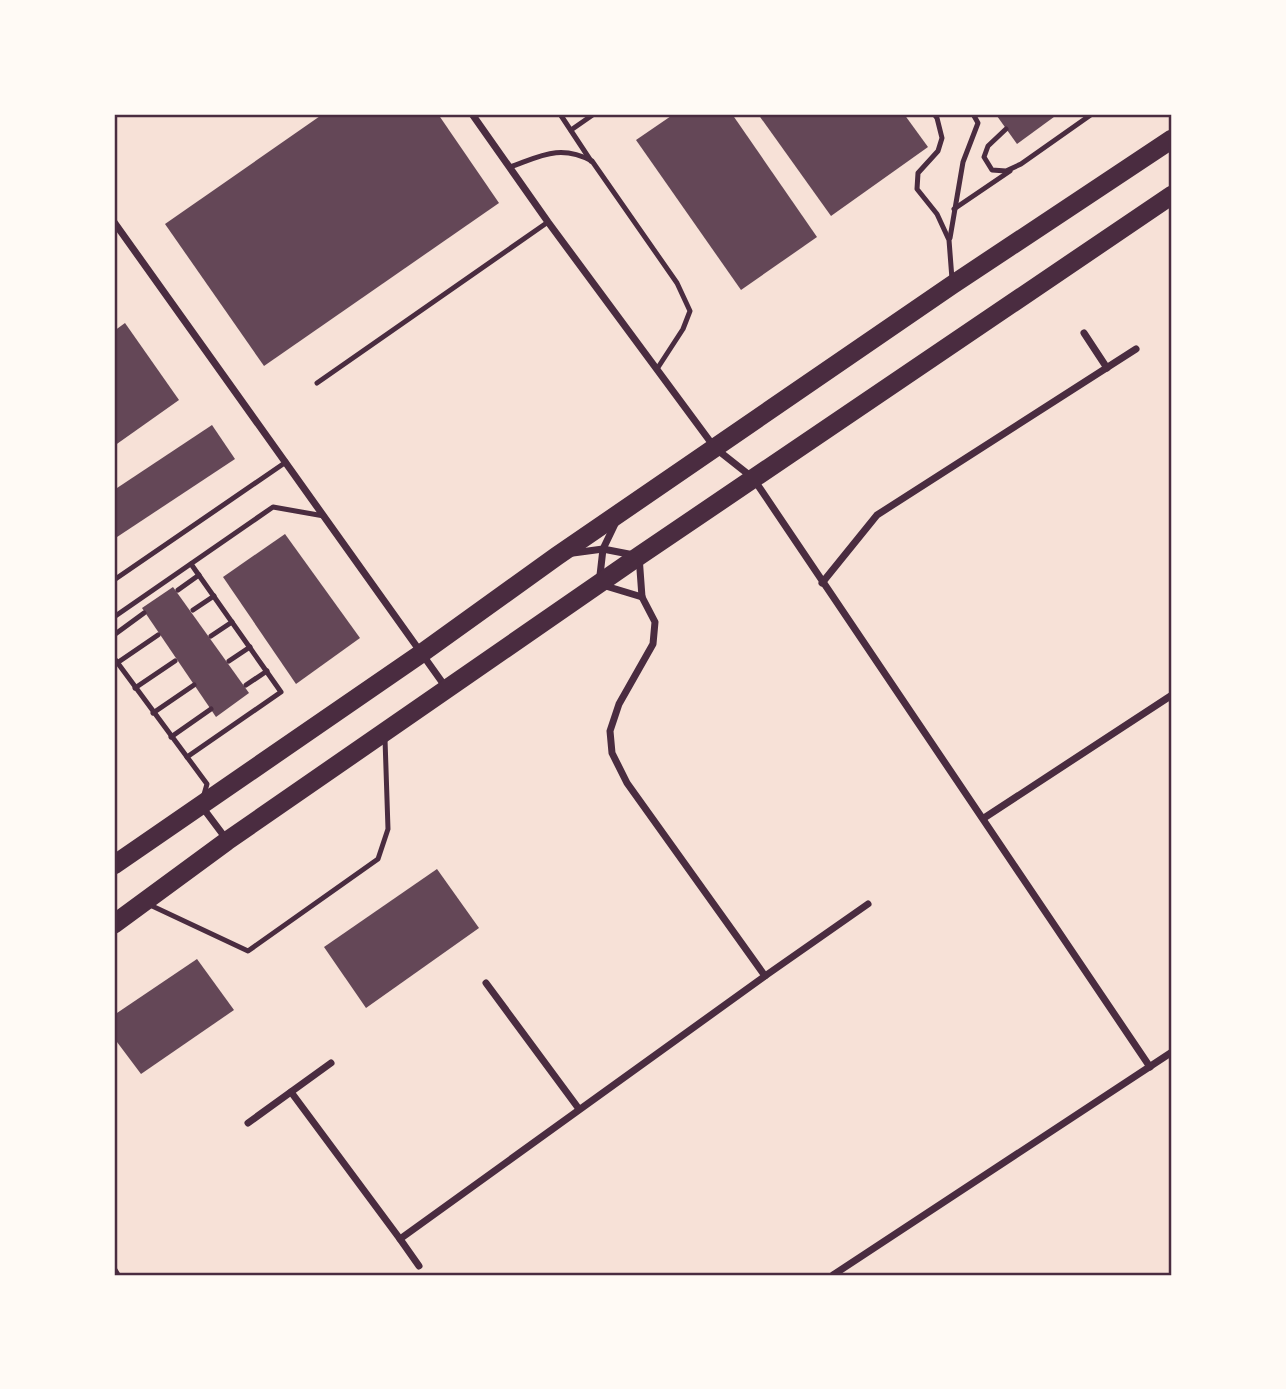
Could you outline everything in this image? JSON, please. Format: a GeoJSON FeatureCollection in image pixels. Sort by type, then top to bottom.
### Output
{"type":"FeatureCollection","features":[{"type":"Feature","properties":{"kind":"highway"},"geometry":{"type":"LineString","coordinates":[[114,865],[621,512],[952,285],[1172,139]]}},
{"type":"Feature","properties":{"kind":"highway"},"geometry":{"type":"LineString","coordinates":[[114,924],[227,841],[639,556],[1172,195]]}},
{"type":"Feature","properties":{"kind":"street"},"geometry":{"type":"LineString","coordinates":[[472,114],[715,448],[753,478],[1150,1067]]}},
{"type":"Feature","properties":{"kind":"street"},"geometry":{"type":"LineString","coordinates":[[114,222],[447,689]]}},
{"type":"Feature","properties":{"kind":"street"},"geometry":{"type":"LineString","coordinates":[[1084,333],[1107,368]]}},
{"type":"Feature","properties":{"kind":"street"},"geometry":{"type":"LineString","coordinates":[[822,583],[877,515],[1136,349]]}},
{"type":"Feature","properties":{"kind":"street"},"geometry":{"type":"LineString","coordinates":[[621,512],[603,549],[599,584],[642,597]]}},
{"type":"Feature","properties":{"kind":"street"},"geometry":{"type":"LineString","coordinates":[[557,556],[603,549],[639,556],[642,597],[655,622],[653,644],[619,704],[610,731],[612,753],[627,783],[765,976]]}},
{"type":"Feature","properties":{"kind":"street"},"geometry":{"type":"LineString","coordinates":[[984,817],[1172,695]]}},
{"type":"Feature","properties":{"kind":"street"},"geometry":{"type":"LineString","coordinates":[[201,804],[227,841]]}},
{"type":"Feature","properties":{"kind":"street"},"geometry":{"type":"LineString","coordinates":[[400,1239],[868,904]]}},
{"type":"Feature","properties":{"kind":"street"},"geometry":{"type":"LineString","coordinates":[[486,983],[579,1110]]}},
{"type":"Feature","properties":{"kind":"street"},"geometry":{"type":"LineString","coordinates":[[833,1275],[1172,1052]]}},
{"type":"Feature","properties":{"kind":"street"},"geometry":{"type":"LineString","coordinates":[[248,1124],[331,1063]]}},
{"type":"Feature","properties":{"kind":"street"},"geometry":{"type":"LineString","coordinates":[[291,1092],[419,1266]]}},
{"type":"Feature","properties":{"kind":"street"},"geometry":{"type":"LineString","coordinates":[[114,1270],[117,1275]]}},
{"type":"Feature","properties":{"kind":"lane"},"geometry":{"type":"LineString","coordinates":[[560,114],[677,283],[690,311],[683,329],[657,369]]}},
{"type":"Feature","properties":{"kind":"lane"},"geometry":{"type":"LineString","coordinates":[[571,130],[594,114]]}},
{"type":"Feature","properties":{"kind":"lane"},"geometry":{"type":"LineString","coordinates":[[934,114],[942,138],[938,151],[918,173],[917,189],[937,215],[949,240]]}},
{"type":"Feature","properties":{"kind":"lane"},"geometry":{"type":"LineString","coordinates":[[952,285],[949,240],[963,162],[978,123],[973,114]]}},
{"type":"Feature","properties":{"kind":"lane"},"geometry":{"type":"LineString","coordinates":[[954,209],[1092,114]]}},
{"type":"Feature","properties":{"kind":"lane"},"geometry":{"type":"LineString","coordinates":[[1006,129],[988,146],[984,157],[992,170],[1006,171],[1021,164]]}},
{"type":"Feature","properties":{"kind":"lane"},"geometry":{"type":"LineString","coordinates":[[510,167],[564,151],[592,161]]}},
{"type":"Feature","properties":{"kind":"lane"},"geometry":{"type":"LineString","coordinates":[[317,383],[548,222]]}},
{"type":"Feature","properties":{"kind":"lane"},"geometry":{"type":"LineString","coordinates":[[114,580],[286,462]]}},
{"type":"Feature","properties":{"kind":"lane"},"geometry":{"type":"LineString","coordinates":[[114,617],[274,508],[325,516]]}},
{"type":"Feature","properties":{"kind":"lane"},"geometry":{"type":"LineString","coordinates":[[187,757],[281,692],[191,564]]}},
{"type":"Feature","properties":{"kind":"lane"},"geometry":{"type":"LineString","coordinates":[[178,590],[199,575]]}},
{"type":"Feature","properties":{"kind":"lane"},"geometry":{"type":"LineString","coordinates":[[192,611],[214,596]]}},
{"type":"Feature","properties":{"kind":"lane"},"geometry":{"type":"LineString","coordinates":[[114,635],[144,613]]}},
{"type":"Feature","properties":{"kind":"lane"},"geometry":{"type":"LineString","coordinates":[[211,636],[232,622]]}},
{"type":"Feature","properties":{"kind":"lane"},"geometry":{"type":"LineString","coordinates":[[158,635],[116,661],[207,784],[201,804]]}},
{"type":"Feature","properties":{"kind":"lane"},"geometry":{"type":"LineString","coordinates":[[229,661],[250,647]]}},
{"type":"Feature","properties":{"kind":"lane"},"geometry":{"type":"LineString","coordinates":[[135,688],[175,661]]}},
{"type":"Feature","properties":{"kind":"lane"},"geometry":{"type":"LineString","coordinates":[[246,685],[267,671]]}},
{"type":"Feature","properties":{"kind":"lane"},"geometry":{"type":"LineString","coordinates":[[153,713],[194,685]]}},
{"type":"Feature","properties":{"kind":"lane"},"geometry":{"type":"LineString","coordinates":[[171,737],[211,709]]}},
{"type":"Feature","properties":{"kind":"lane"},"geometry":{"type":"LineString","coordinates":[[144,903],[248,951],[274,933],[378,859],[388,828],[385,732]]}},
{"type":"Feature","properties":{"kind":"building"},"geometry":{"type":"Polygon","coordinates":[[[323,114],[438,114],[499,203],[264,366],[165,224],[323,114]]]}},
{"type":"Feature","properties":{"kind":"building"},"geometry":{"type":"Polygon","coordinates":[[[674,114],[732,114],[817,237],[741,290],[636,140],[674,114]]]}},
{"type":"Feature","properties":{"kind":"building"},"geometry":{"type":"Polygon","coordinates":[[[758,114],[904,114],[928,147],[831,216],[758,114]]]}},
{"type":"Feature","properties":{"kind":"building"},"geometry":{"type":"Polygon","coordinates":[[[1058,114],[1017,144],[997,116],[1058,114]]]}},
{"type":"Feature","properties":{"kind":"building"},"geometry":{"type":"Polygon","coordinates":[[[125,323],[179,400],[114,446],[114,331],[125,323]]]}},
{"type":"Feature","properties":{"kind":"building"},"geometry":{"type":"Polygon","coordinates":[[[212,425],[235,459],[114,539],[114,490],[212,425]]]}},
{"type":"Feature","properties":{"kind":"building"},"geometry":{"type":"Polygon","coordinates":[[[285,534],[360,638],[296,684],[223,577],[285,534]]]}},
{"type":"Feature","properties":{"kind":"building"},"geometry":{"type":"Polygon","coordinates":[[[173,587],[249,693],[216,717],[142,608],[173,587]]]}},
{"type":"Feature","properties":{"kind":"building"},"geometry":{"type":"Polygon","coordinates":[[[437,869],[479,928],[366,1008],[324,947],[437,869]]]}},
{"type":"Feature","properties":{"kind":"building"},"geometry":{"type":"Polygon","coordinates":[[[197,959],[234,1010],[141,1074],[114,1038],[114,1015],[197,959]]]}}]}
